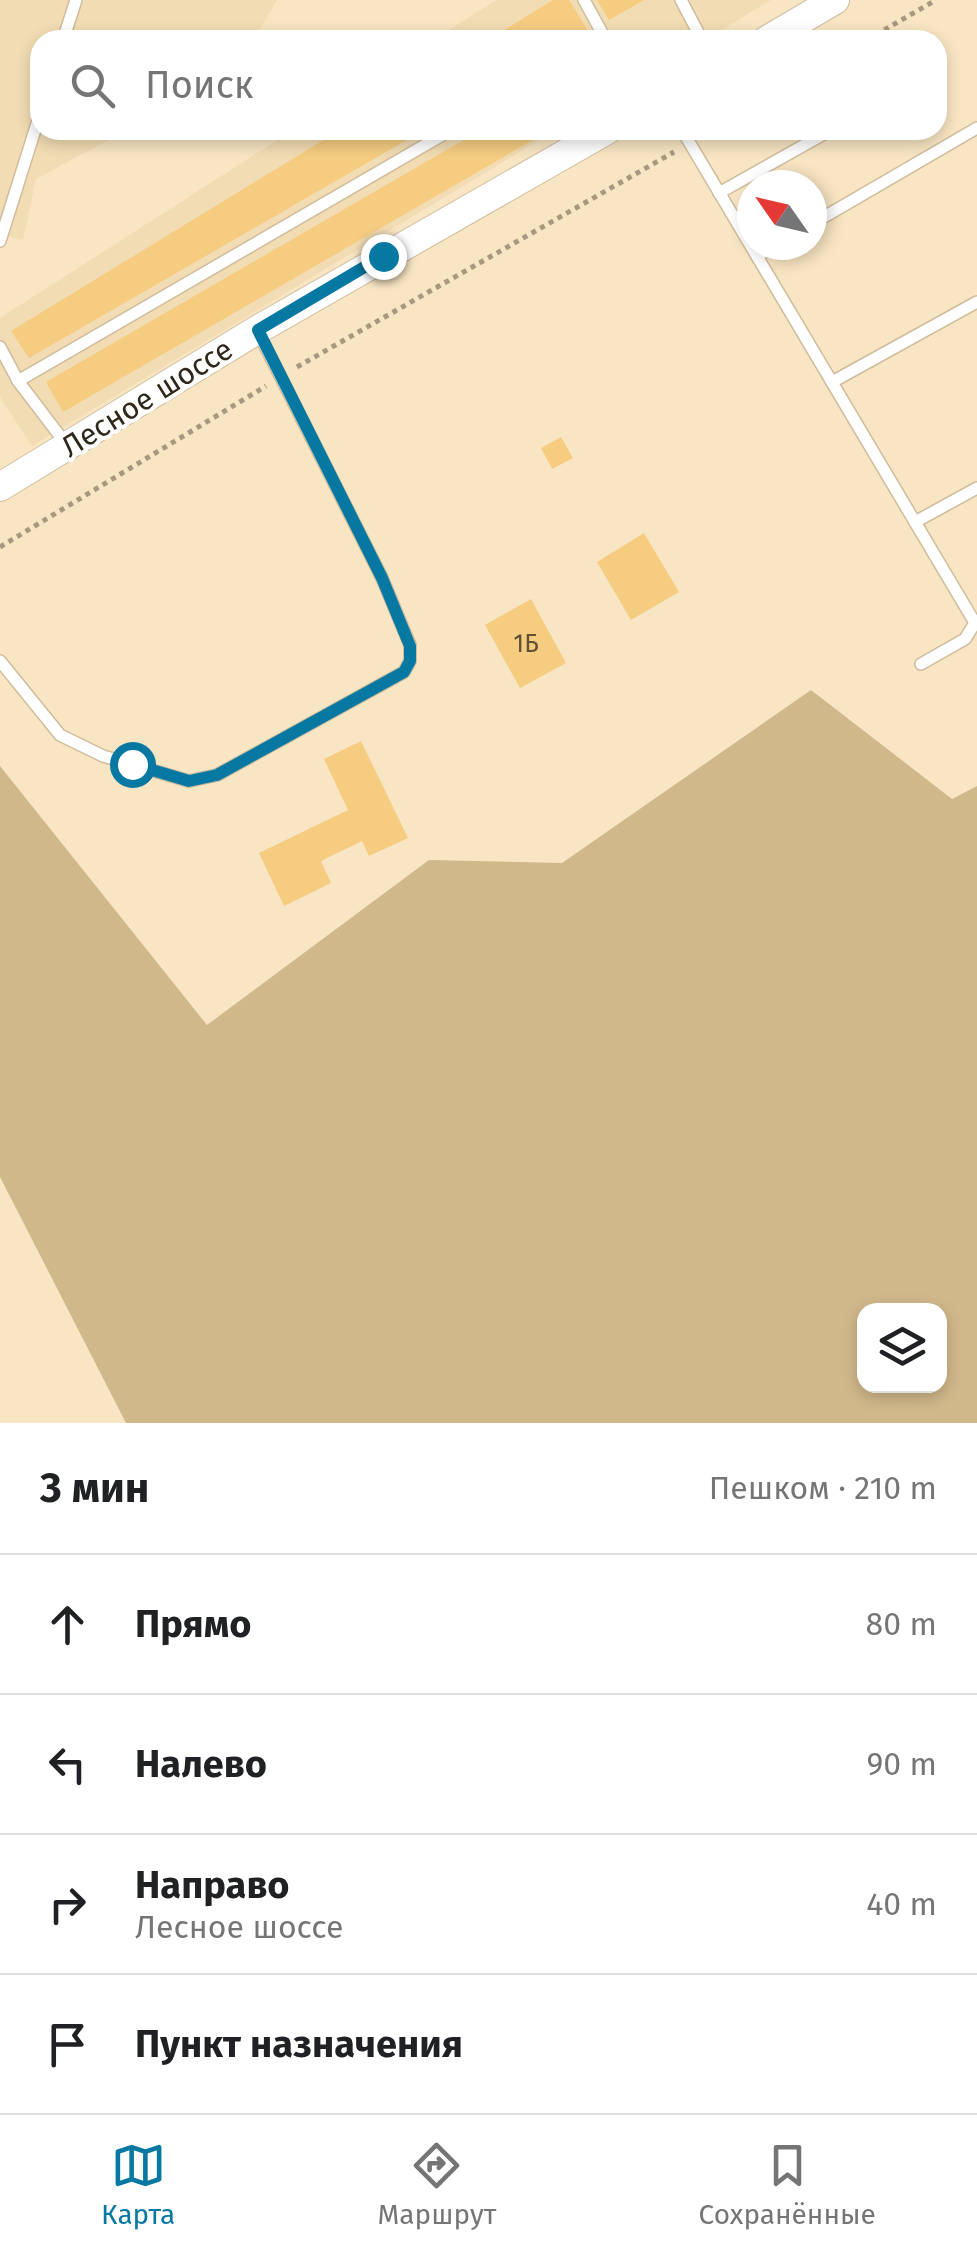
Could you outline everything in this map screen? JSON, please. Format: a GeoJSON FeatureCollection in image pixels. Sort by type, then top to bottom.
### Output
{"type":"FeatureCollection","features":[{"type":"Feature","properties":{"kind":"street"},"geometry":{"type":"LineString","coordinates":[[783,30],[835,0]]}},
{"type":"Feature","properties":{"kind":"street","name":"Лесное шоссе"},"geometry":{"type":"LineString","coordinates":[[0,487],[258,330],[590,140]]}},
{"type":"Feature","properties":{"kind":"lane"},"geometry":{"type":"LineString","coordinates":[[67,30],[76,0]]}},
{"type":"Feature","properties":{"kind":"lane"},"geometry":{"type":"LineString","coordinates":[[584,0],[600,30]]}},
{"type":"Feature","properties":{"kind":"lane"},"geometry":{"type":"LineString","coordinates":[[681,0],[697,30]]}},
{"type":"Feature","properties":{"kind":"lane"},"geometry":{"type":"LineString","coordinates":[[827,215],[977,128]]}},
{"type":"Feature","properties":{"kind":"lane"},"geometry":{"type":"LineString","coordinates":[[0,241],[32,140]]}},
{"type":"Feature","properties":{"kind":"lane"},"geometry":{"type":"LineString","coordinates":[[18,381],[434,140]]}},
{"type":"Feature","properties":{"kind":"lane"},"geometry":{"type":"LineString","coordinates":[[719,193],[813,140]]}},
{"type":"Feature","properties":{"kind":"lane"},"geometry":{"type":"LineString","coordinates":[[690,142],[737,224]]}},
{"type":"Feature","properties":{"kind":"lane"},"geometry":{"type":"LineString","coordinates":[[758,260],[975,623],[964,639],[921,664]]}},
{"type":"Feature","properties":{"kind":"lane"},"geometry":{"type":"LineString","coordinates":[[832,382],[977,302]]}},
{"type":"Feature","properties":{"kind":"lane"},"geometry":{"type":"LineString","coordinates":[[0,661],[60,735],[103,756],[189,781],[217,775],[404,672],[410,661],[410,646],[396,612],[258,330]]}},
{"type":"Feature","properties":{"kind":"lane"},"geometry":{"type":"LineString","coordinates":[[0,348],[18,381],[69,447]]}},
{"type":"Feature","properties":{"kind":"lane"},"geometry":{"type":"LineString","coordinates":[[915,522],[977,488]]}},
{"type":"Feature","properties":{"kind":"path"},"geometry":{"type":"LineString","coordinates":[[884,30],[936,0]]}},
{"type":"Feature","properties":{"kind":"path"},"geometry":{"type":"LineString","coordinates":[[0,547],[281,377],[690,142]]}},
{"type":"Feature","properties":{"kind":"shaded area"},"geometry":{"type":"Polygon","coordinates":[[[0,0],[277,0],[260,30],[30,30],[30,140],[108,140],[36,179],[23,240],[0,234],[0,0]]]}},
{"type":"Feature","properties":{"kind":"shaded area"},"geometry":{"type":"Polygon","coordinates":[[[496,0],[771,0],[722,30],[449,30],[496,0]]]}},
{"type":"Feature","properties":{"kind":"shaded area"},"geometry":{"type":"Polygon","coordinates":[[[277,140],[539,140],[32,446],[0,397],[0,318],[277,140]]]}},
{"type":"Feature","properties":{"kind":"shaded area"},"geometry":{"type":"Polygon","coordinates":[[[811,690],[952,799],[977,786],[977,1423],[126,1423],[0,1177],[0,766],[207,1025],[429,860],[562,863],[811,690]]]}},
{"type":"Feature","properties":{"kind":"building"},"geometry":{"type":"Polygon","coordinates":[[[553,0],[569,0],[588,30],[504,30],[553,0]]]}},
{"type":"Feature","properties":{"kind":"building"},"geometry":{"type":"Polygon","coordinates":[[[597,0],[644,0],[609,20],[597,0]]]}},
{"type":"Feature","properties":{"kind":"building"},"geometry":{"type":"Polygon","coordinates":[[[324,140],[407,140],[29,358],[11,331],[324,140]]]}},
{"type":"Feature","properties":{"kind":"building"},"geometry":{"type":"Polygon","coordinates":[[[464,140],[533,140],[63,412],[46,382],[464,140]]]}},
{"type":"Feature","properties":{"kind":"building"},"geometry":{"type":"Polygon","coordinates":[[[561,437],[573,458],[552,469],[541,448],[561,437]]]}},
{"type":"Feature","properties":{"kind":"building"},"geometry":{"type":"Polygon","coordinates":[[[644,533],[679,592],[631,620],[597,562],[644,533]]]}},
{"type":"Feature","properties":{"kind":"building"},"geometry":{"type":"Polygon","coordinates":[[[531,599],[566,663],[520,688],[485,625],[531,599]]]}},
{"type":"Feature","properties":{"kind":"building"},"geometry":{"type":"Polygon","coordinates":[[[361,741],[408,838],[369,856],[362,841],[321,861],[331,883],[284,906],[259,853],[348,810],[324,759],[361,741]]]}},
{"type":"Feature","properties":{"kind":"route"},"geometry":{"type":"LineString","coordinates":[[132,764],[189,781],[217,775],[404,672],[410,661],[410,646],[382,578],[258,330],[383,256]]}}]}
